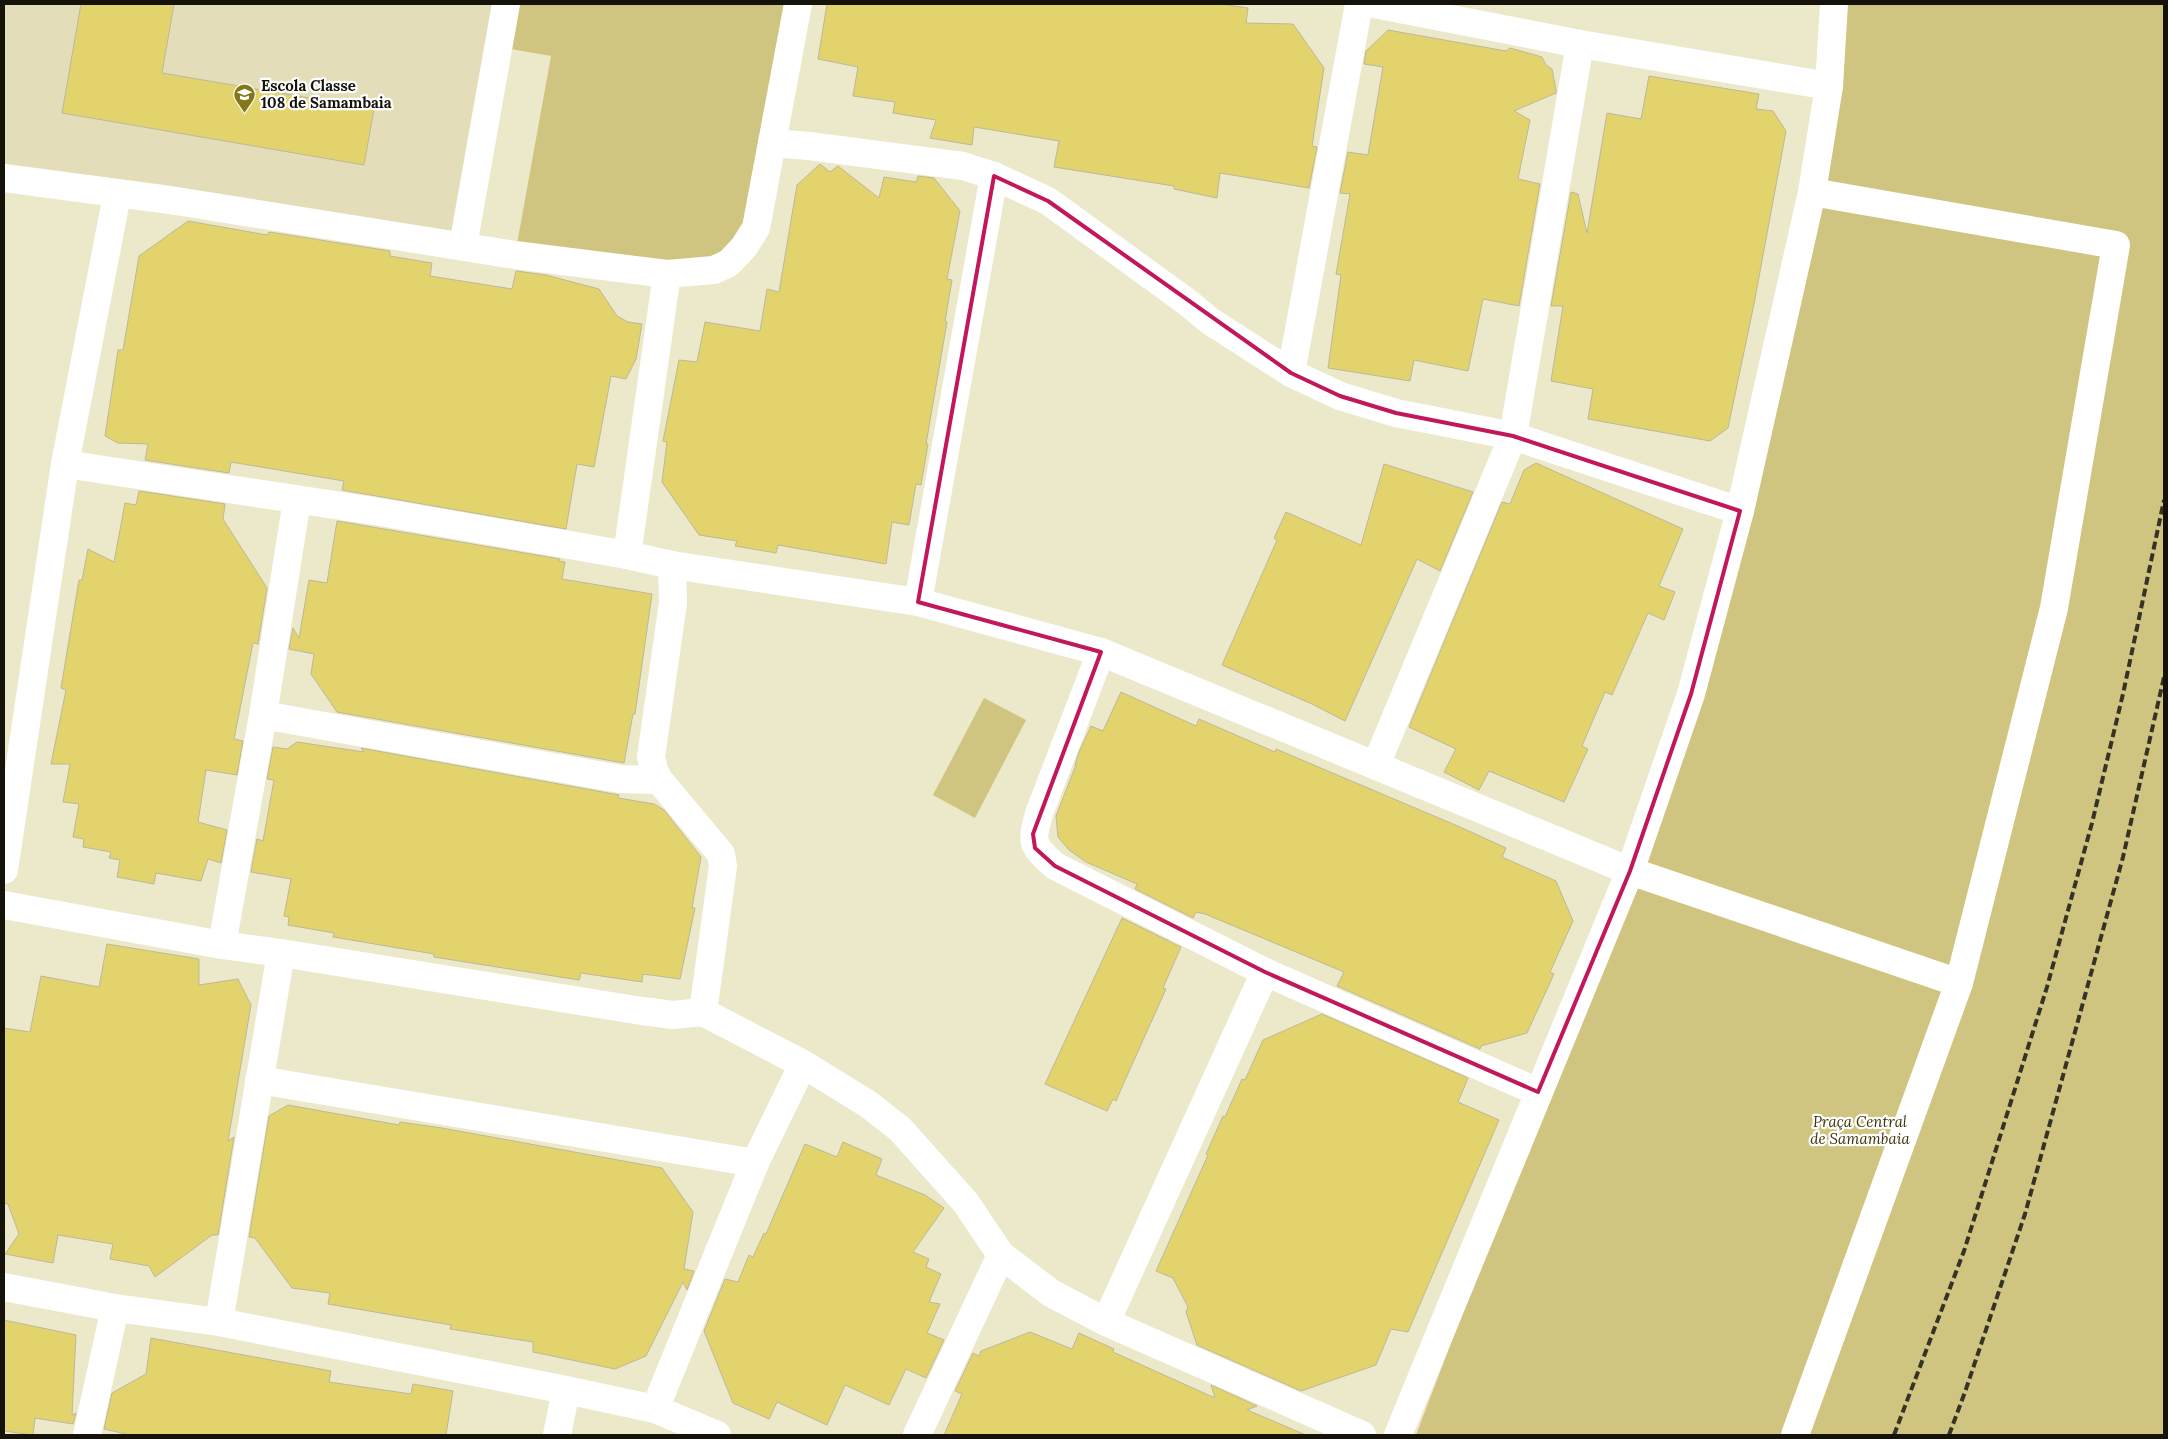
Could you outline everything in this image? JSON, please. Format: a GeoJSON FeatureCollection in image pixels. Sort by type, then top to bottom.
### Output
{"type":"FeatureCollection","features":[{"type":"Feature","properties":{"kind":"street"},"geometry":{"type":"LineString","coordinates":[[463,246],[506,4]]}},
{"type":"Feature","properties":{"kind":"street"},"geometry":{"type":"LineString","coordinates":[[4,178],[170,200],[515,255],[667,274],[714,270],[729,263],[744,247],[756,228],[798,4]]}},
{"type":"Feature","properties":{"kind":"street"},"geometry":{"type":"LineString","coordinates":[[1291,372],[1359,4]]}},
{"type":"Feature","properties":{"kind":"street"},"geometry":{"type":"LineString","coordinates":[[1374,4],[1580,44],[1829,86]]}},
{"type":"Feature","properties":{"kind":"street"},"geometry":{"type":"LineString","coordinates":[[1398,1435],[1630,871],[1691,694],[1740,511],[1812,192],[1829,86],[1834,4]]}},
{"type":"Feature","properties":{"kind":"street"},"geometry":{"type":"LineString","coordinates":[[1376,765],[1514,436],[1580,44]]}},
{"type":"Feature","properties":{"kind":"street"},"geometry":{"type":"LineString","coordinates":[[772,143],[963,166],[994,176],[1048,201],[1187,302],[1210,321],[1291,372],[1340,396],[1396,413],[1514,436],[1740,511]]}},
{"type":"Feature","properties":{"kind":"street"},"geometry":{"type":"LineString","coordinates":[[918,602],[994,176]]}},
{"type":"Feature","properties":{"kind":"street"},"geometry":{"type":"LineString","coordinates":[[1795,1435],[1959,983],[2054,608],[2116,245],[1812,192]]}},
{"type":"Feature","properties":{"kind":"street"},"geometry":{"type":"LineString","coordinates":[[4,870],[65,464],[117,194]]}},
{"type":"Feature","properties":{"kind":"street"},"geometry":{"type":"LineString","coordinates":[[627,555],[667,274]]}},
{"type":"Feature","properties":{"kind":"street"},"geometry":{"type":"LineString","coordinates":[[65,464],[297,500],[627,555],[672,565],[918,602],[1101,652],[1630,871],[1959,983]]}},
{"type":"Feature","properties":{"kind":"street"},"geometry":{"type":"LineString","coordinates":[[222,945],[263,716],[297,500]]}},
{"type":"Feature","properties":{"kind":"street"},"geometry":{"type":"LineString","coordinates":[[672,565],[674,603],[651,757],[654,770],[660,780],[721,854],[723,866],[703,1012]]}},
{"type":"Feature","properties":{"kind":"street"},"geometry":{"type":"LineString","coordinates":[[1101,652],[1040,811],[1033,834],[1035,848],[1054,866],[1266,972],[1538,1092]]}},
{"type":"Feature","properties":{"kind":"street"},"geometry":{"type":"LineString","coordinates":[[263,716],[620,779],[660,780]]}},
{"type":"Feature","properties":{"kind":"street"},"geometry":{"type":"LineString","coordinates":[[4,906],[222,945],[650,1012],[673,1015],[703,1012],[803,1064],[868,1104],[900,1129],[966,1203],[1001,1255],[1051,1293],[1106,1322],[1362,1435]]}},
{"type":"Feature","properties":{"kind":"street"},"geometry":{"type":"LineString","coordinates":[[219,1322],[281,953]]}},
{"type":"Feature","properties":{"kind":"street"},"geometry":{"type":"LineString","coordinates":[[1106,1322],[1266,972]]}},
{"type":"Feature","properties":{"kind":"street"},"geometry":{"type":"LineString","coordinates":[[655,1409],[755,1163],[803,1064]]}},
{"type":"Feature","properties":{"kind":"street"},"geometry":{"type":"LineString","coordinates":[[259,1080],[755,1163]]}},
{"type":"Feature","properties":{"kind":"street"},"geometry":{"type":"LineString","coordinates":[[917,1435],[1001,1255]]}},
{"type":"Feature","properties":{"kind":"street"},"geometry":{"type":"LineString","coordinates":[[4,1287],[115,1308],[219,1322],[566,1390],[655,1409],[717,1435]]}},
{"type":"Feature","properties":{"kind":"street"},"geometry":{"type":"LineString","coordinates":[[87,1435],[115,1308]]}},
{"type":"Feature","properties":{"kind":"street"},"geometry":{"type":"LineString","coordinates":[[558,1435],[566,1390]]}},
{"type":"Feature","properties":{"kind":"highlighted area"},"geometry":{"type":"Polygon","coordinates":[[[994,176],[1048,201],[1291,373],[1340,396],[1396,413],[1513,436],[1740,511],[1691,694],[1630,871],[1538,1092],[1265,972],[1055,866],[1035,848],[1033,834],[1101,652],[918,602],[994,176]]]}},
{"type":"Feature","properties":{"kind":"shaded area","name":"Escola Classe 108 de Samambaia"},"geometry":{"type":"Polygon","coordinates":[[[4,4],[506,4],[463,246],[4,178],[4,4]]]}},
{"type":"Feature","properties":{"kind":"green space"},"geometry":{"type":"Polygon","coordinates":[[[506,4],[798,4],[772,143],[729,263],[515,255],[551,56],[499,47],[506,4]]]}},
{"type":"Feature","properties":{"kind":"green space","name":"Praça Central de Samambaia"},"geometry":{"type":"Polygon","coordinates":[[[1832,4],[2164,4],[2164,1435],[1416,1435],[1631,872],[1812,192],[1832,4]]]}},
{"type":"Feature","properties":{"kind":"green space"},"geometry":{"type":"Polygon","coordinates":[[[984,698],[1026,720],[975,818],[933,795],[984,698]]]}},
{"type":"Feature","properties":{"kind":"building"},"geometry":{"type":"Polygon","coordinates":[[[81,4],[174,4],[162,73],[374,109],[364,165],[62,113],[81,4]]]}},
{"type":"Feature","properties":{"kind":"building"},"geometry":{"type":"Polygon","coordinates":[[[827,4],[1221,4],[1248,8],[1246,23],[1293,24],[1324,68],[1312,146],[1317,147],[1309,188],[1220,173],[1217,198],[1174,189],[1174,186],[1054,167],[1059,141],[974,127],[972,145],[930,138],[936,120],[893,113],[895,102],[853,96],[858,67],[818,59],[827,4]]]}},
{"type":"Feature","properties":{"kind":"building"},"geometry":{"type":"Polygon","coordinates":[[[1388,30],[1506,51],[1510,48],[1542,57],[1546,65],[1552,69],[1556,90],[1556,93],[1514,111],[1530,120],[1518,179],[1540,184],[1519,306],[1483,299],[1468,371],[1414,360],[1410,381],[1328,368],[1341,275],[1336,274],[1350,194],[1340,193],[1348,152],[1368,155],[1383,67],[1364,64],[1366,51],[1388,30]]]}},
{"type":"Feature","properties":{"kind":"building"},"geometry":{"type":"Polygon","coordinates":[[[1649,76],[1759,94],[1756,109],[1773,111],[1786,131],[1754,304],[1728,428],[1710,441],[1588,419],[1593,389],[1551,381],[1563,306],[1551,306],[1571,192],[1578,194],[1587,233],[1607,113],[1641,119],[1649,76]]]}},
{"type":"Feature","properties":{"kind":"building"},"geometry":{"type":"Polygon","coordinates":[[[820,164],[830,172],[838,166],[879,198],[884,177],[916,182],[918,176],[934,178],[960,211],[947,279],[952,280],[945,321],[947,322],[926,444],[928,444],[921,485],[916,484],[909,525],[892,522],[886,564],[778,545],[776,553],[735,546],[737,541],[699,535],[662,482],[667,442],[663,441],[679,360],[697,362],[705,322],[760,331],[767,289],[779,292],[797,185],[820,164]]]}},
{"type":"Feature","properties":{"kind":"building"},"geometry":{"type":"Polygon","coordinates":[[[188,221],[267,235],[269,232],[390,251],[390,256],[432,263],[430,276],[512,289],[516,271],[546,275],[599,289],[617,316],[628,322],[642,324],[636,359],[626,379],[611,376],[594,467],[577,464],[566,529],[342,490],[344,481],[231,462],[229,473],[145,460],[148,444],[118,443],[105,436],[118,350],[123,350],[139,256],[188,221]]]}},
{"type":"Feature","properties":{"kind":"building"},"geometry":{"type":"Polygon","coordinates":[[[1536,463],[1683,529],[1659,586],[1675,592],[1664,620],[1648,613],[1612,695],[1605,692],[1582,746],[1588,749],[1564,802],[1489,771],[1479,790],[1444,772],[1456,749],[1409,727],[1502,502],[1510,504],[1524,470],[1536,463]]]}},
{"type":"Feature","properties":{"kind":"building"},"geometry":{"type":"Polygon","coordinates":[[[1384,464],[1473,492],[1440,571],[1417,559],[1345,721],[1312,704],[1222,665],[1277,540],[1274,538],[1286,512],[1361,545],[1384,464]]]}},
{"type":"Feature","properties":{"kind":"building"},"geometry":{"type":"Polygon","coordinates":[[[139,491],[225,504],[223,519],[267,588],[258,644],[253,643],[234,739],[243,741],[237,775],[206,770],[198,822],[227,830],[221,863],[208,859],[201,881],[156,873],[154,884],[117,877],[120,860],[109,858],[111,852],[83,847],[84,839],[73,837],[79,804],[63,802],[70,764],[51,764],[66,690],[61,688],[79,580],[82,580],[88,549],[114,562],[125,503],[136,505],[139,491]]]}},
{"type":"Feature","properties":{"kind":"building"},"geometry":{"type":"Polygon","coordinates":[[[337,521],[560,559],[559,561],[565,562],[562,579],[652,594],[635,714],[633,714],[624,763],[337,712],[311,674],[314,654],[289,649],[293,628],[299,638],[309,580],[327,583],[337,521]]]}},
{"type":"Feature","properties":{"kind":"building"},"geometry":{"type":"Polygon","coordinates":[[[1121,692],[1196,726],[1199,719],[1275,752],[1276,749],[1460,827],[1506,848],[1502,857],[1556,881],[1573,921],[1550,972],[1554,974],[1527,1033],[1481,1046],[1480,1049],[1337,986],[1344,972],[1205,914],[1196,912],[1193,918],[1135,889],[1137,884],[1086,862],[1069,850],[1058,837],[1056,816],[1076,765],[1079,752],[1091,726],[1103,731],[1121,692]]]}},
{"type":"Feature","properties":{"kind":"building"},"geometry":{"type":"Polygon","coordinates":[[[297,742],[364,752],[361,748],[619,795],[618,798],[654,804],[664,810],[701,857],[692,908],[695,908],[680,979],[643,974],[642,982],[581,973],[579,980],[434,957],[434,954],[333,937],[334,933],[288,925],[289,917],[284,916],[291,879],[251,872],[257,839],[263,841],[274,780],[267,779],[273,747],[287,749],[297,742]]]}},
{"type":"Feature","properties":{"kind":"building"},"geometry":{"type":"Polygon","coordinates":[[[1122,918],[1181,947],[1163,988],[1166,989],[1116,1101],[1113,1099],[1107,1111],[1045,1084],[1122,918]]]}},
{"type":"Feature","properties":{"kind":"building"},"geometry":{"type":"Polygon","coordinates":[[[107,944],[199,959],[199,985],[238,979],[251,1005],[228,1141],[234,1137],[218,1235],[212,1235],[155,1277],[149,1266],[110,1259],[113,1244],[58,1235],[53,1263],[5,1254],[19,1234],[8,1204],[4,1203],[4,1028],[30,1032],[41,976],[99,987],[107,944]]]}},
{"type":"Feature","properties":{"kind":"building"},"geometry":{"type":"Polygon","coordinates":[[[1322,1014],[1468,1078],[1458,1102],[1499,1120],[1408,1332],[1391,1329],[1376,1365],[1301,1391],[1197,1345],[1186,1312],[1188,1307],[1173,1278],[1156,1271],[1208,1155],[1206,1154],[1223,1116],[1225,1117],[1242,1079],[1245,1080],[1263,1040],[1322,1014]]]}},
{"type":"Feature","properties":{"kind":"building"},"geometry":{"type":"Polygon","coordinates":[[[288,1105],[399,1125],[400,1122],[442,1128],[662,1168],[693,1212],[684,1269],[694,1271],[687,1290],[683,1282],[646,1356],[615,1369],[533,1352],[533,1342],[450,1329],[451,1325],[328,1304],[330,1293],[292,1288],[255,1238],[249,1237],[269,1116],[288,1105]]]}},
{"type":"Feature","properties":{"kind":"building"},"geometry":{"type":"Polygon","coordinates":[[[843,1142],[882,1159],[876,1175],[925,1195],[944,1208],[913,1252],[929,1259],[926,1267],[941,1274],[929,1302],[940,1304],[927,1333],[944,1340],[926,1378],[906,1369],[889,1405],[845,1385],[827,1425],[777,1402],[769,1419],[733,1403],[704,1331],[725,1279],[738,1282],[749,1255],[753,1257],[764,1233],[766,1234],[805,1144],[837,1157],[843,1142]]]}},
{"type":"Feature","properties":{"kind":"building"},"geometry":{"type":"Polygon","coordinates":[[[4,1320],[76,1335],[72,1415],[76,1413],[73,1424],[35,1418],[33,1435],[4,1431],[4,1320]]]}},
{"type":"Feature","properties":{"kind":"building"},"geometry":{"type":"Polygon","coordinates":[[[1030,1332],[1072,1349],[1079,1333],[1114,1349],[1113,1352],[1215,1398],[1211,1385],[1257,1406],[1247,1410],[1306,1435],[944,1435],[962,1394],[955,1391],[973,1353],[979,1356],[981,1351],[1030,1332]]]}},
{"type":"Feature","properties":{"kind":"building"},"geometry":{"type":"Polygon","coordinates":[[[151,1338],[331,1371],[329,1382],[411,1394],[413,1384],[453,1391],[446,1435],[130,1435],[104,1429],[112,1393],[146,1374],[151,1338]]]}},
{"type":"Feature","properties":{"kind":"railway"},"geometry":{"type":"LineString","coordinates":[[1894,1435],[1964,1251],[2047,987],[2092,823],[2123,694],[2164,500]]}},
{"type":"Feature","properties":{"kind":"railway"},"geometry":{"type":"LineString","coordinates":[[1949,1435],[2025,1214],[2123,857],[2164,677]]}},
{"type":"Feature","properties":{"kind":"place","name":"Escola Classe 108 de Samambaia"},"geometry":{"type":"Point","coordinates":[245,113]}}]}
